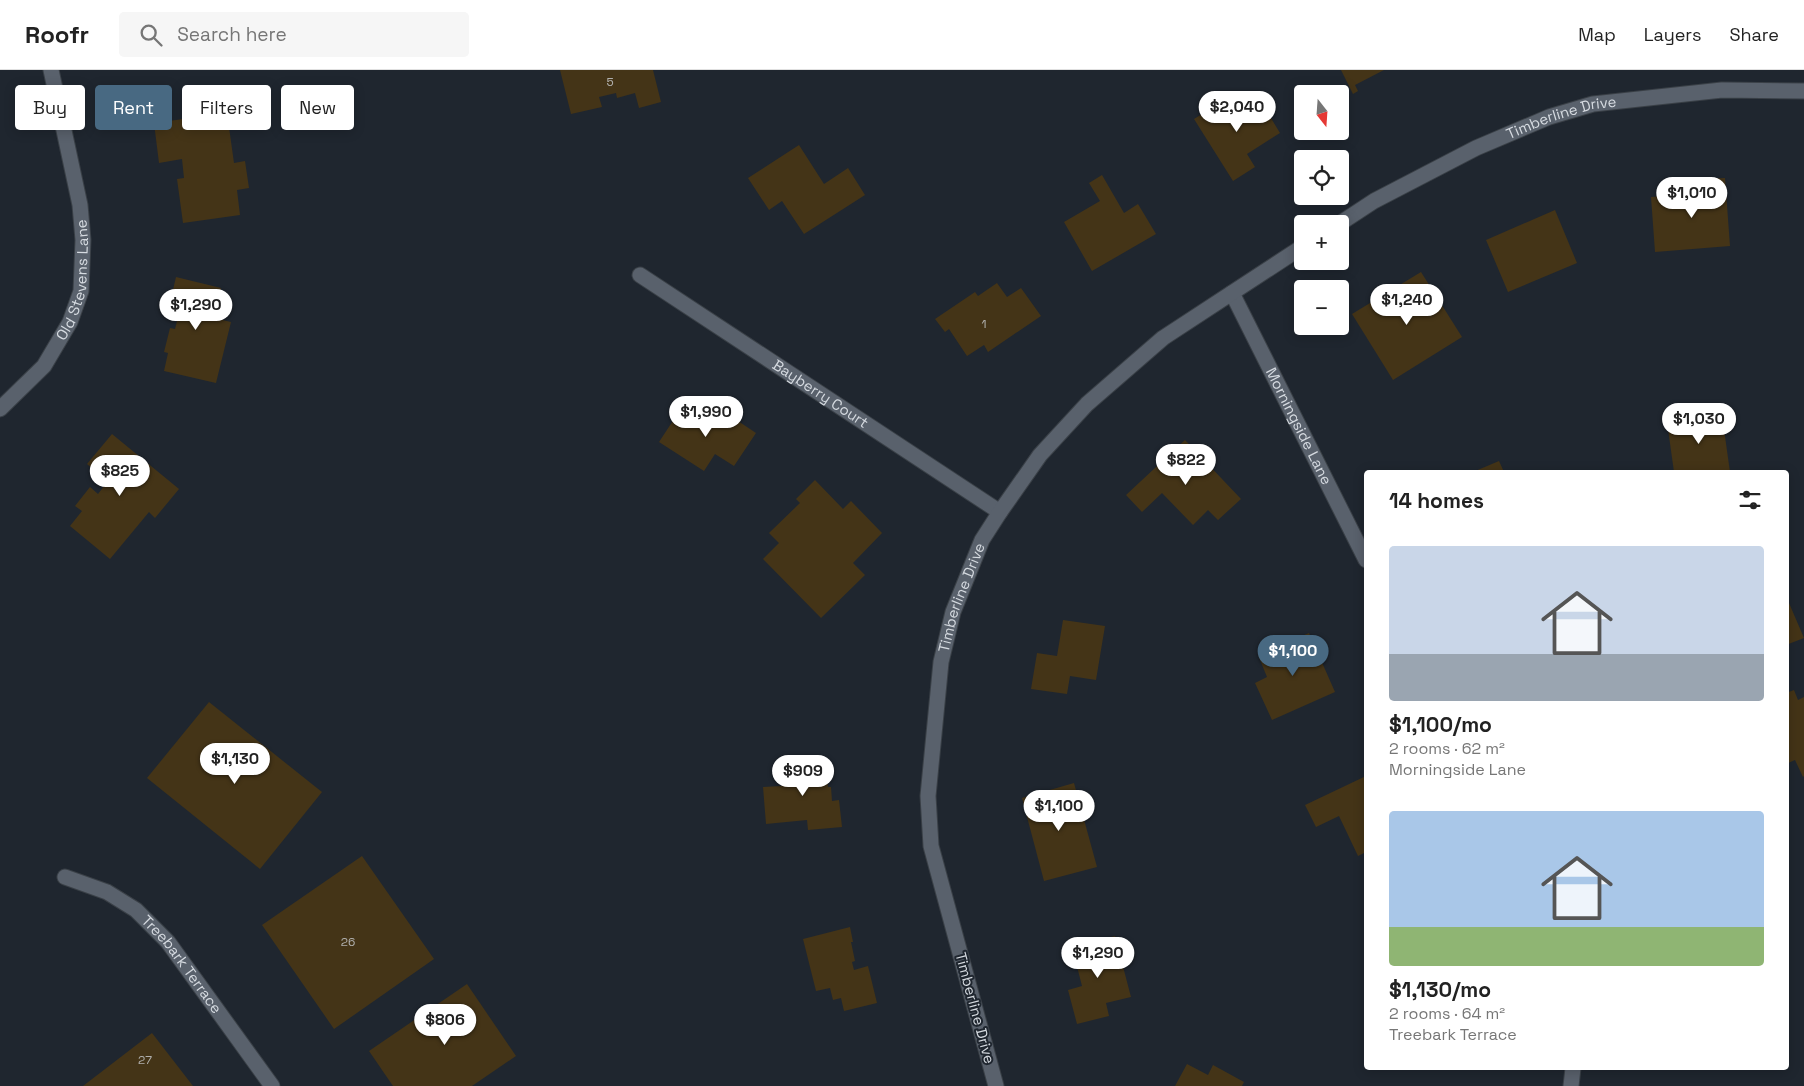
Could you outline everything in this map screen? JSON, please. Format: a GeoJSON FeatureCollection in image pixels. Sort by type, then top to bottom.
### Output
{"type":"FeatureCollection","features":[{"type":"Feature","properties":{"kind":"street","name":"Old Stevens Lane"},"geometry":{"type":"LineString","coordinates":[[0,409],[44,366],[70,322],[81,291],[83,240],[80,205],[51,70]]}},
{"type":"Feature","properties":{"kind":"street","name":"Timberline Drive"},"geometry":{"type":"LineString","coordinates":[[1349,217],[1374,201],[1476,148],[1549,117],[1593,104],[1722,90],[1804,92]]}},
{"type":"Feature","properties":{"kind":"street","name":"Timberline Drive"},"geometry":{"type":"LineString","coordinates":[[996,1086],[931,846],[928,796],[941,662],[953,612],[982,540],[1000,512],[1040,455],[1087,404],[1163,338],[1294,252]]}},
{"type":"Feature","properties":{"kind":"street","name":"Bayberry Court"},"geometry":{"type":"LineString","coordinates":[[640,275],[1000,512]]}},
{"type":"Feature","properties":{"kind":"street","name":"Morningside Lane"},"geometry":{"type":"LineString","coordinates":[[1232,293],[1364,556]]}},
{"type":"Feature","properties":{"kind":"street","name":"Treebark Terrace"},"geometry":{"type":"LineString","coordinates":[[64,877],[107,892],[136,910],[168,942],[272,1086]]}},
{"type":"Feature","properties":{"kind":"street"},"geometry":{"type":"LineString","coordinates":[[1571,1086],[1573,1070]]}},
{"type":"Feature","properties":{"kind":"building"},"geometry":{"type":"Polygon","coordinates":[[[560,70],[653,70],[661,102],[639,108],[635,93],[617,98],[616,93],[599,97],[602,107],[571,114],[560,70]]]}},
{"type":"Feature","properties":{"kind":"building"},"geometry":{"type":"Polygon","coordinates":[[[1341,70],[1384,70],[1355,85],[1358,91],[1353,94],[1341,70]]]}},
{"type":"Feature","properties":{"kind":"building"},"geometry":{"type":"Polygon","coordinates":[[[1257,95],[1280,133],[1247,154],[1255,167],[1233,181],[1194,119],[1223,101],[1229,112],[1257,95]]]}},
{"type":"Feature","properties":{"kind":"building"},"geometry":{"type":"Polygon","coordinates":[[[182,119],[182,130],[229,130],[234,163],[245,161],[249,188],[237,190],[240,215],[183,223],[177,179],[184,178],[182,159],[159,163],[155,130],[172,130],[172,121],[182,119]]]}},
{"type":"Feature","properties":{"kind":"building"},"geometry":{"type":"Polygon","coordinates":[[[799,145],[824,184],[848,168],[865,195],[804,234],[782,201],[769,210],[748,178],[799,145]]]}},
{"type":"Feature","properties":{"kind":"building"},"geometry":{"type":"Polygon","coordinates":[[[1102,175],[1124,213],[1138,204],[1156,234],[1092,271],[1064,222],[1100,201],[1089,183],[1102,175]]]}},
{"type":"Feature","properties":{"kind":"building"},"geometry":{"type":"Polygon","coordinates":[[[1725,178],[1730,246],[1655,252],[1651,197],[1703,193],[1702,179],[1725,178]]]}},
{"type":"Feature","properties":{"kind":"building"},"geometry":{"type":"Polygon","coordinates":[[[1555,210],[1577,263],[1508,292],[1486,240],[1555,210]]]}},
{"type":"Feature","properties":{"kind":"building"},"geometry":{"type":"Polygon","coordinates":[[[1421,272],[1462,337],[1393,380],[1352,314],[1421,272]]]}},
{"type":"Feature","properties":{"kind":"building"},"geometry":{"type":"Polygon","coordinates":[[[176,277],[221,288],[218,298],[223,299],[218,319],[231,322],[216,383],[164,371],[168,353],[164,352],[170,328],[175,329],[179,313],[168,311],[176,277]]]}},
{"type":"Feature","properties":{"kind":"building"},"geometry":{"type":"Polygon","coordinates":[[[997,283],[1007,297],[1021,288],[1041,316],[988,352],[984,345],[967,356],[949,329],[945,332],[935,319],[975,292],[978,296],[997,283]]]}},
{"type":"Feature","properties":{"kind":"building"},"geometry":{"type":"Polygon","coordinates":[[[684,404],[718,425],[726,413],[756,433],[734,466],[715,454],[704,471],[659,442],[684,404]]]}},
{"type":"Feature","properties":{"kind":"building"},"geometry":{"type":"Polygon","coordinates":[[[1722,415],[1730,470],[1674,470],[1667,422],[1722,415]]]}},
{"type":"Feature","properties":{"kind":"building"},"geometry":{"type":"Polygon","coordinates":[[[112,434],[179,489],[155,518],[149,512],[110,559],[70,526],[82,511],[75,506],[90,487],[98,494],[108,481],[87,464],[112,434]]]}},
{"type":"Feature","properties":{"kind":"building"},"geometry":{"type":"Polygon","coordinates":[[[1185,440],[1241,499],[1218,520],[1208,510],[1193,525],[1162,493],[1142,512],[1126,495],[1185,440]]]}},
{"type":"Feature","properties":{"kind":"building"},"geometry":{"type":"Polygon","coordinates":[[[1499,461],[1503,470],[1478,470],[1499,461]]]}},
{"type":"Feature","properties":{"kind":"building"},"geometry":{"type":"Polygon","coordinates":[[[815,480],[843,509],[851,501],[882,533],[853,563],[865,575],[821,618],[763,559],[779,543],[769,533],[800,503],[796,499],[815,480]]]}},
{"type":"Feature","properties":{"kind":"building"},"geometry":{"type":"Polygon","coordinates":[[[1789,603],[1804,638],[1789,644],[1789,603]]]}},
{"type":"Feature","properties":{"kind":"building"},"geometry":{"type":"Polygon","coordinates":[[[1063,620],[1105,626],[1096,680],[1070,676],[1067,694],[1031,689],[1037,653],[1057,656],[1063,620]]]}},
{"type":"Feature","properties":{"kind":"building"},"geometry":{"type":"Polygon","coordinates":[[[1309,633],[1335,692],[1272,720],[1255,683],[1267,677],[1258,655],[1309,633]]]}},
{"type":"Feature","properties":{"kind":"building"},"geometry":{"type":"Polygon","coordinates":[[[1794,690],[1798,700],[1804,697],[1803,777],[1795,760],[1789,763],[1789,692],[1794,690]]]}},
{"type":"Feature","properties":{"kind":"building"},"geometry":{"type":"Polygon","coordinates":[[[209,702],[322,792],[260,869],[147,778],[209,702]]]}},
{"type":"Feature","properties":{"kind":"building"},"geometry":{"type":"Polygon","coordinates":[[[825,758],[828,787],[831,787],[832,801],[839,800],[842,827],[808,830],[807,820],[766,824],[763,787],[782,786],[780,763],[825,758]]]}},
{"type":"Feature","properties":{"kind":"building"},"geometry":{"type":"Polygon","coordinates":[[[1364,777],[1364,853],[1358,856],[1339,816],[1316,827],[1305,805],[1364,777]]]}},
{"type":"Feature","properties":{"kind":"building"},"geometry":{"type":"Polygon","coordinates":[[[1074,783],[1097,867],[1044,881],[1022,798],[1074,783]]]}},
{"type":"Feature","properties":{"kind":"building"},"geometry":{"type":"Polygon","coordinates":[[[362,856],[434,959],[334,1029],[262,925],[362,856]]]}},
{"type":"Feature","properties":{"kind":"building"},"geometry":{"type":"Polygon","coordinates":[[[850,927],[855,961],[852,962],[854,970],[868,966],[877,1003],[844,1011],[841,998],[833,1000],[830,988],[816,991],[803,939],[850,927]]]}},
{"type":"Feature","properties":{"kind":"building"},"geometry":{"type":"Polygon","coordinates":[[[1115,936],[1131,997],[1106,1003],[1109,1016],[1077,1024],[1068,990],[1082,986],[1072,947],[1115,936]]]}},
{"type":"Feature","properties":{"kind":"building"},"geometry":{"type":"Polygon","coordinates":[[[467,984],[516,1056],[472,1086],[393,1086],[369,1051],[467,984]]]}},
{"type":"Feature","properties":{"kind":"building"},"geometry":{"type":"Polygon","coordinates":[[[152,1033],[193,1086],[83,1086],[152,1033]]]}},
{"type":"Feature","properties":{"kind":"building"},"geometry":{"type":"Polygon","coordinates":[[[1187,1064],[1208,1075],[1213,1065],[1244,1082],[1242,1086],[1175,1086],[1187,1064]]]}}]}
